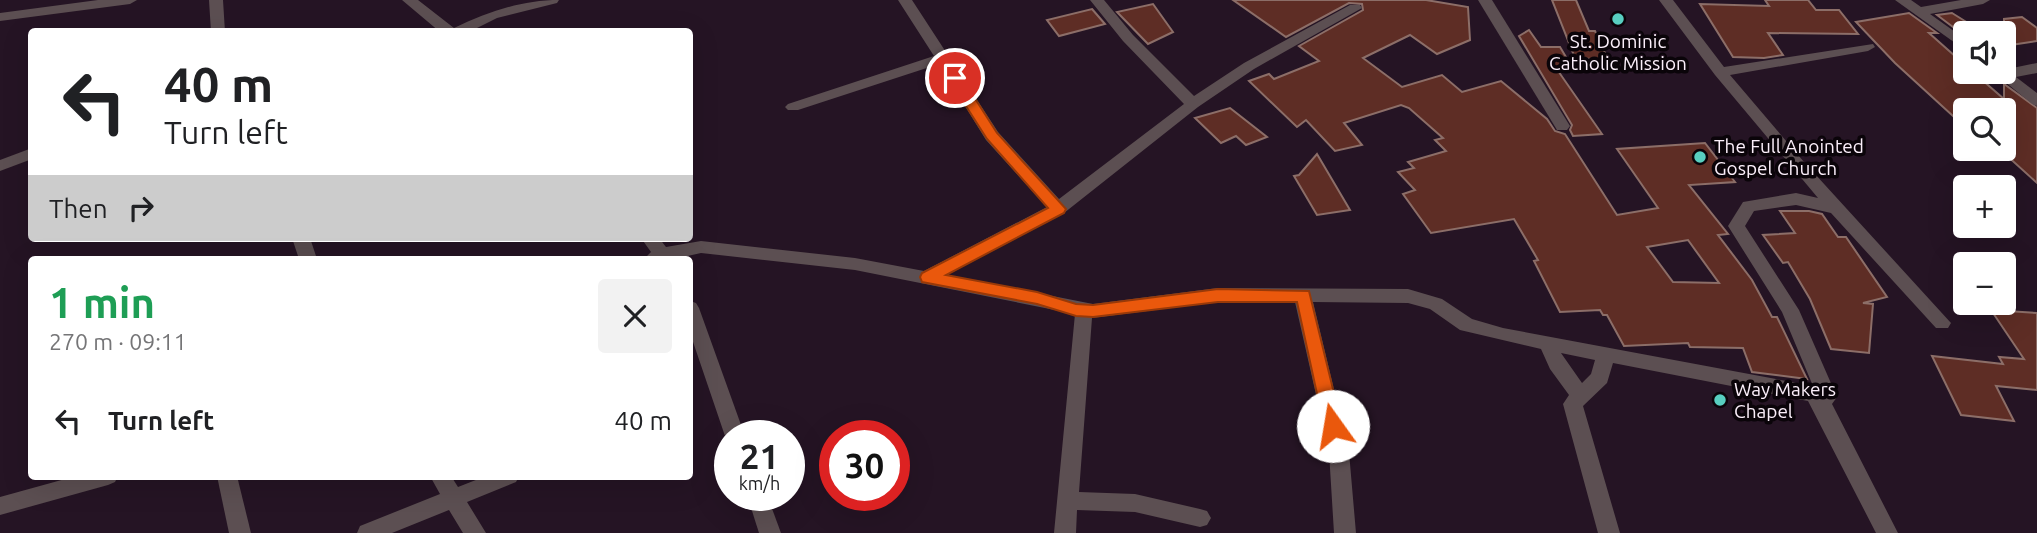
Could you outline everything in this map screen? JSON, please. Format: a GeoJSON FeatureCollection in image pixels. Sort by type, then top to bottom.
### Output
{"type":"FeatureCollection","features":[{"type":"Feature","properties":{"kind":"street"},"geometry":{"type":"LineString","coordinates":[[0,17],[130,0]]}},
{"type":"Feature","properties":{"kind":"street"},"geometry":{"type":"LineString","coordinates":[[216,0],[218,28]]}},
{"type":"Feature","properties":{"kind":"street"},"geometry":{"type":"LineString","coordinates":[[409,0],[445,28]]}},
{"type":"Feature","properties":{"kind":"street"},"geometry":{"type":"LineString","coordinates":[[465,28],[492,15],[552,0]]}},
{"type":"Feature","properties":{"kind":"street"},"geometry":{"type":"LineString","coordinates":[[905,0],[992,136],[1058,209]]}},
{"type":"Feature","properties":{"kind":"street"},"geometry":{"type":"LineString","coordinates":[[1097,0],[1128,38],[1193,104]]}},
{"type":"Feature","properties":{"kind":"street"},"geometry":{"type":"LineString","coordinates":[[1485,0],[1562,126]]}},
{"type":"Feature","properties":{"kind":"street"},"geometry":{"type":"LineString","coordinates":[[1666,0],[1720,72],[1835,208],[1942,323]]}},
{"type":"Feature","properties":{"kind":"street"},"geometry":{"type":"LineString","coordinates":[[1902,0],[1953,37]]}},
{"type":"Feature","properties":{"kind":"street"},"geometry":{"type":"LineString","coordinates":[[1919,12],[1983,0]]}},
{"type":"Feature","properties":{"kind":"street"},"geometry":{"type":"LineString","coordinates":[[928,277],[1058,209],[1193,104],[1249,66],[1355,8]]}},
{"type":"Feature","properties":{"kind":"street"},"geometry":{"type":"LineString","coordinates":[[1720,72],[1868,47]]}},
{"type":"Feature","properties":{"kind":"street"},"geometry":{"type":"LineString","coordinates":[[793,107],[943,58]]}},
{"type":"Feature","properties":{"kind":"street"},"geometry":{"type":"LineString","coordinates":[[2016,71],[2037,68]]}},
{"type":"Feature","properties":{"kind":"street"},"geometry":{"type":"LineString","coordinates":[[2016,84],[2037,101]]}},
{"type":"Feature","properties":{"kind":"street"},"geometry":{"type":"LineString","coordinates":[[0,166],[28,155]]}},
{"type":"Feature","properties":{"kind":"street"},"geometry":{"type":"LineString","coordinates":[[1821,402],[1827,397],[1790,310],[1736,226],[1749,206],[1796,199],[1835,208]]}},
{"type":"Feature","properties":{"kind":"street"},"geometry":{"type":"LineString","coordinates":[[664,256],[701,247],[855,264],[1037,298],[1084,310],[1218,295],[1408,296],[1436,303],[1466,325],[1814,394],[1821,402],[1887,533]]}},
{"type":"Feature","properties":{"kind":"street"},"geometry":{"type":"LineString","coordinates":[[1303,296],[1339,452],[1345,533]]}},
{"type":"Feature","properties":{"kind":"street"},"geometry":{"type":"LineString","coordinates":[[1065,533],[1084,310]]}},
{"type":"Feature","properties":{"kind":"street"},"geometry":{"type":"LineString","coordinates":[[693,316],[730,420]]}},
{"type":"Feature","properties":{"kind":"street"},"geometry":{"type":"LineString","coordinates":[[1547,343],[1557,364],[1581,396]]}},
{"type":"Feature","properties":{"kind":"street"},"geometry":{"type":"LineString","coordinates":[[1606,354],[1600,377],[1573,404],[1609,533]]}},
{"type":"Feature","properties":{"kind":"street"},"geometry":{"type":"LineString","coordinates":[[0,506],[94,480]]}},
{"type":"Feature","properties":{"kind":"street"},"geometry":{"type":"LineString","coordinates":[[228,480],[240,533]]}},
{"type":"Feature","properties":{"kind":"street"},"geometry":{"type":"LineString","coordinates":[[443,480],[475,533]]}},
{"type":"Feature","properties":{"kind":"street"},"geometry":{"type":"LineString","coordinates":[[368,533],[500,480]]}},
{"type":"Feature","properties":{"kind":"street"},"geometry":{"type":"LineString","coordinates":[[1069,501],[1135,503],[1200,518]]}},
{"type":"Feature","properties":{"kind":"street"},"geometry":{"type":"LineString","coordinates":[[762,511],[770,533]]}},
{"type":"Feature","properties":{"kind":"building"},"geometry":{"type":"Polygon","coordinates":[[[1233,0],[1426,0],[1468,7],[1470,40],[1437,54],[1410,35],[1363,58],[1402,87],[1442,75],[1462,92],[1501,81],[1547,119],[1555,131],[1565,134],[1617,215],[1658,208],[1617,149],[1705,143],[1735,182],[1689,185],[1728,234],[1718,235],[1752,280],[1772,317],[1777,317],[1807,379],[1752,372],[1743,348],[1690,347],[1688,343],[1624,346],[1607,315],[1603,315],[1600,310],[1560,312],[1534,261],[1538,260],[1514,219],[1431,233],[1403,194],[1415,190],[1398,172],[1414,168],[1408,162],[1446,151],[1435,140],[1443,138],[1409,108],[1401,105],[1344,123],[1362,145],[1335,151],[1306,120],[1297,127],[1249,81],[1269,74],[1274,79],[1319,61],[1299,46],[1363,10],[1362,4],[1349,3],[1286,37],[1233,0]],[[1688,240],[1647,247],[1673,282],[1719,283],[1688,240]]]}},
{"type":"Feature","properties":{"kind":"building"},"geometry":{"type":"Polygon","coordinates":[[[1552,0],[1576,0],[1589,31],[1595,31],[1608,60],[1575,58],[1552,0]]]}},
{"type":"Feature","properties":{"kind":"building"},"geometry":{"type":"Polygon","coordinates":[[[1765,0],[1808,0],[1816,10],[1839,10],[1858,34],[1768,33],[1783,55],[1764,58],[1733,57],[1700,4],[1769,6],[1765,0]]]}},
{"type":"Feature","properties":{"kind":"building"},"geometry":{"type":"Polygon","coordinates":[[[1153,4],[1173,32],[1148,44],[1117,12],[1153,4]]]}},
{"type":"Feature","properties":{"kind":"building"},"geometry":{"type":"Polygon","coordinates":[[[1092,9],[1105,24],[1059,36],[1047,20],[1092,9]]]}},
{"type":"Feature","properties":{"kind":"building"},"geometry":{"type":"Polygon","coordinates":[[[1909,13],[1937,33],[1929,33],[1953,54],[1953,84],[1987,84],[2003,98],[1953,98],[1953,116],[1895,63],[1856,22],[1909,13]]]}},
{"type":"Feature","properties":{"kind":"building"},"geometry":{"type":"Polygon","coordinates":[[[1952,13],[1965,21],[1953,21],[1953,27],[1937,15],[1952,13]]]}},
{"type":"Feature","properties":{"kind":"building"},"geometry":{"type":"Polygon","coordinates":[[[2022,17],[2037,28],[2037,41],[2016,44],[2016,21],[2004,19],[2022,17]]]}},
{"type":"Feature","properties":{"kind":"building"},"geometry":{"type":"Polygon","coordinates":[[[1529,30],[1541,47],[1560,47],[1572,67],[1556,68],[1602,134],[1573,136],[1570,130],[1572,125],[1519,36],[1529,30]]]}},
{"type":"Feature","properties":{"kind":"building"},"geometry":{"type":"Polygon","coordinates":[[[2004,84],[2037,108],[2037,183],[2013,161],[2016,161],[2016,98],[2004,98],[2004,84]]]}},
{"type":"Feature","properties":{"kind":"building"},"geometry":{"type":"Polygon","coordinates":[[[1230,108],[1267,137],[1246,145],[1236,136],[1221,143],[1195,118],[1230,108]]]}},
{"type":"Feature","properties":{"kind":"building"},"geometry":{"type":"Polygon","coordinates":[[[1317,154],[1350,210],[1317,215],[1294,176],[1299,175],[1317,154]]]}},
{"type":"Feature","properties":{"kind":"building"},"geometry":{"type":"Polygon","coordinates":[[[1780,211],[1822,214],[1838,237],[1846,237],[1887,297],[1863,303],[1873,304],[1869,353],[1831,349],[1810,299],[1788,262],[1783,263],[1763,235],[1795,233],[1780,211]]]}},
{"type":"Feature","properties":{"kind":"building"},"geometry":{"type":"Polygon","coordinates":[[[2016,312],[2037,313],[2037,390],[1996,386],[2014,421],[1961,415],[1932,356],[2003,364],[1999,357],[2024,359],[1994,315],[2016,315],[2016,312]]]}},
{"type":"Feature","properties":{"kind":"place","name":"St. Dominic Catholic Mission"},"geometry":{"type":"Point","coordinates":[1618,19]}},
{"type":"Feature","properties":{"kind":"place","name":"The Full Anointed Gospel Church"},"geometry":{"type":"Point","coordinates":[1700,157]}},
{"type":"Feature","properties":{"kind":"place","name":"Way Makers Chapel"},"geometry":{"type":"Point","coordinates":[1720,400]}},
{"type":"Feature","properties":{"kind":"route"},"geometry":{"type":"LineString","coordinates":[[955,78],[992,136],[1058,209],[928,277],[1037,298],[1076,310],[1093,311],[1218,295],[1303,296],[1333,426]]}}]}
